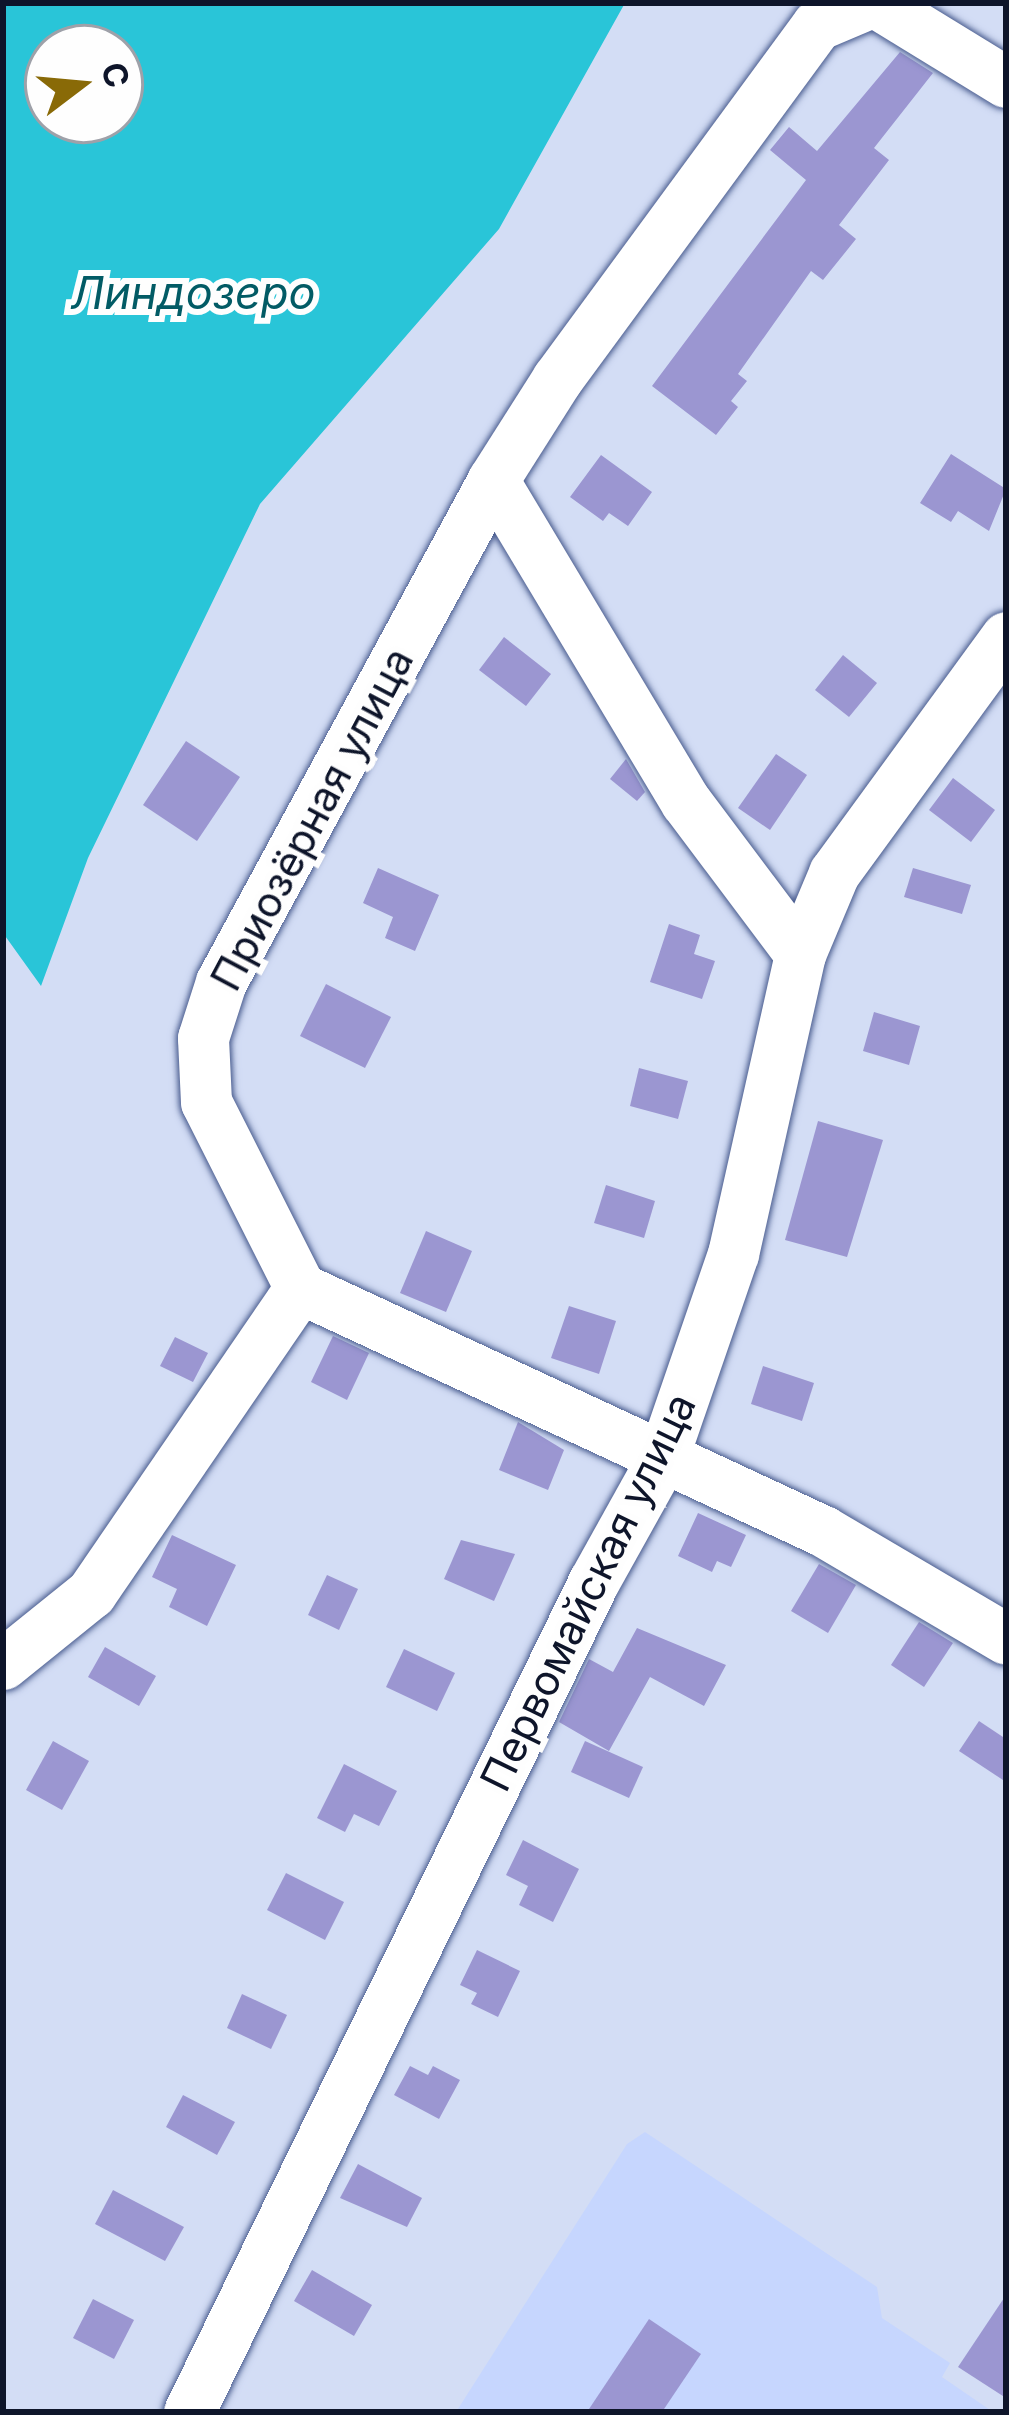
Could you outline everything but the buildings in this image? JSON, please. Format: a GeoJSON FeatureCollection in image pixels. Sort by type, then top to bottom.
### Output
{"type":"FeatureCollection","features":[{"type":"Feature","properties":{"kind":"street"},"geometry":{"type":"LineString","coordinates":[[873,3],[1006,82]]}},
{"type":"Feature","properties":{"kind":"street","name":"Приозёрная улица"},"geometry":{"type":"LineString","coordinates":[[300,1288],[206,1102],[203,1038],[221,982],[493,480],[771,80],[817,25],[873,3]]}},
{"type":"Feature","properties":{"kind":"street"},"geometry":{"type":"LineString","coordinates":[[493,480],[686,802],[800,954]]}},
{"type":"Feature","properties":{"kind":"street","name":"Первомайская улица"},"geometry":{"type":"LineString","coordinates":[[189,2412],[594,1581],[663,1457],[733,1254],[800,954],[835,873],[1006,637]]}},
{"type":"Feature","properties":{"kind":"street"},"geometry":{"type":"LineString","coordinates":[[3,1664],[91,1593],[300,1288],[823,1531],[1006,1640]]}},
{"type":"Feature","properties":{"kind":"shaded area"},"geometry":{"type":"Polygon","coordinates":[[[645,2132],[877,2287],[882,2318],[950,2363],[942,2377],[993,2412],[456,2412],[627,2144],[645,2132]]]}},
{"type":"Feature","properties":{"kind":"water","name":"Линдозеро"},"geometry":{"type":"Polygon","coordinates":[[[3,3],[625,3],[499,229],[260,504],[88,858],[41,986],[3,933],[3,3]]]}}]}
